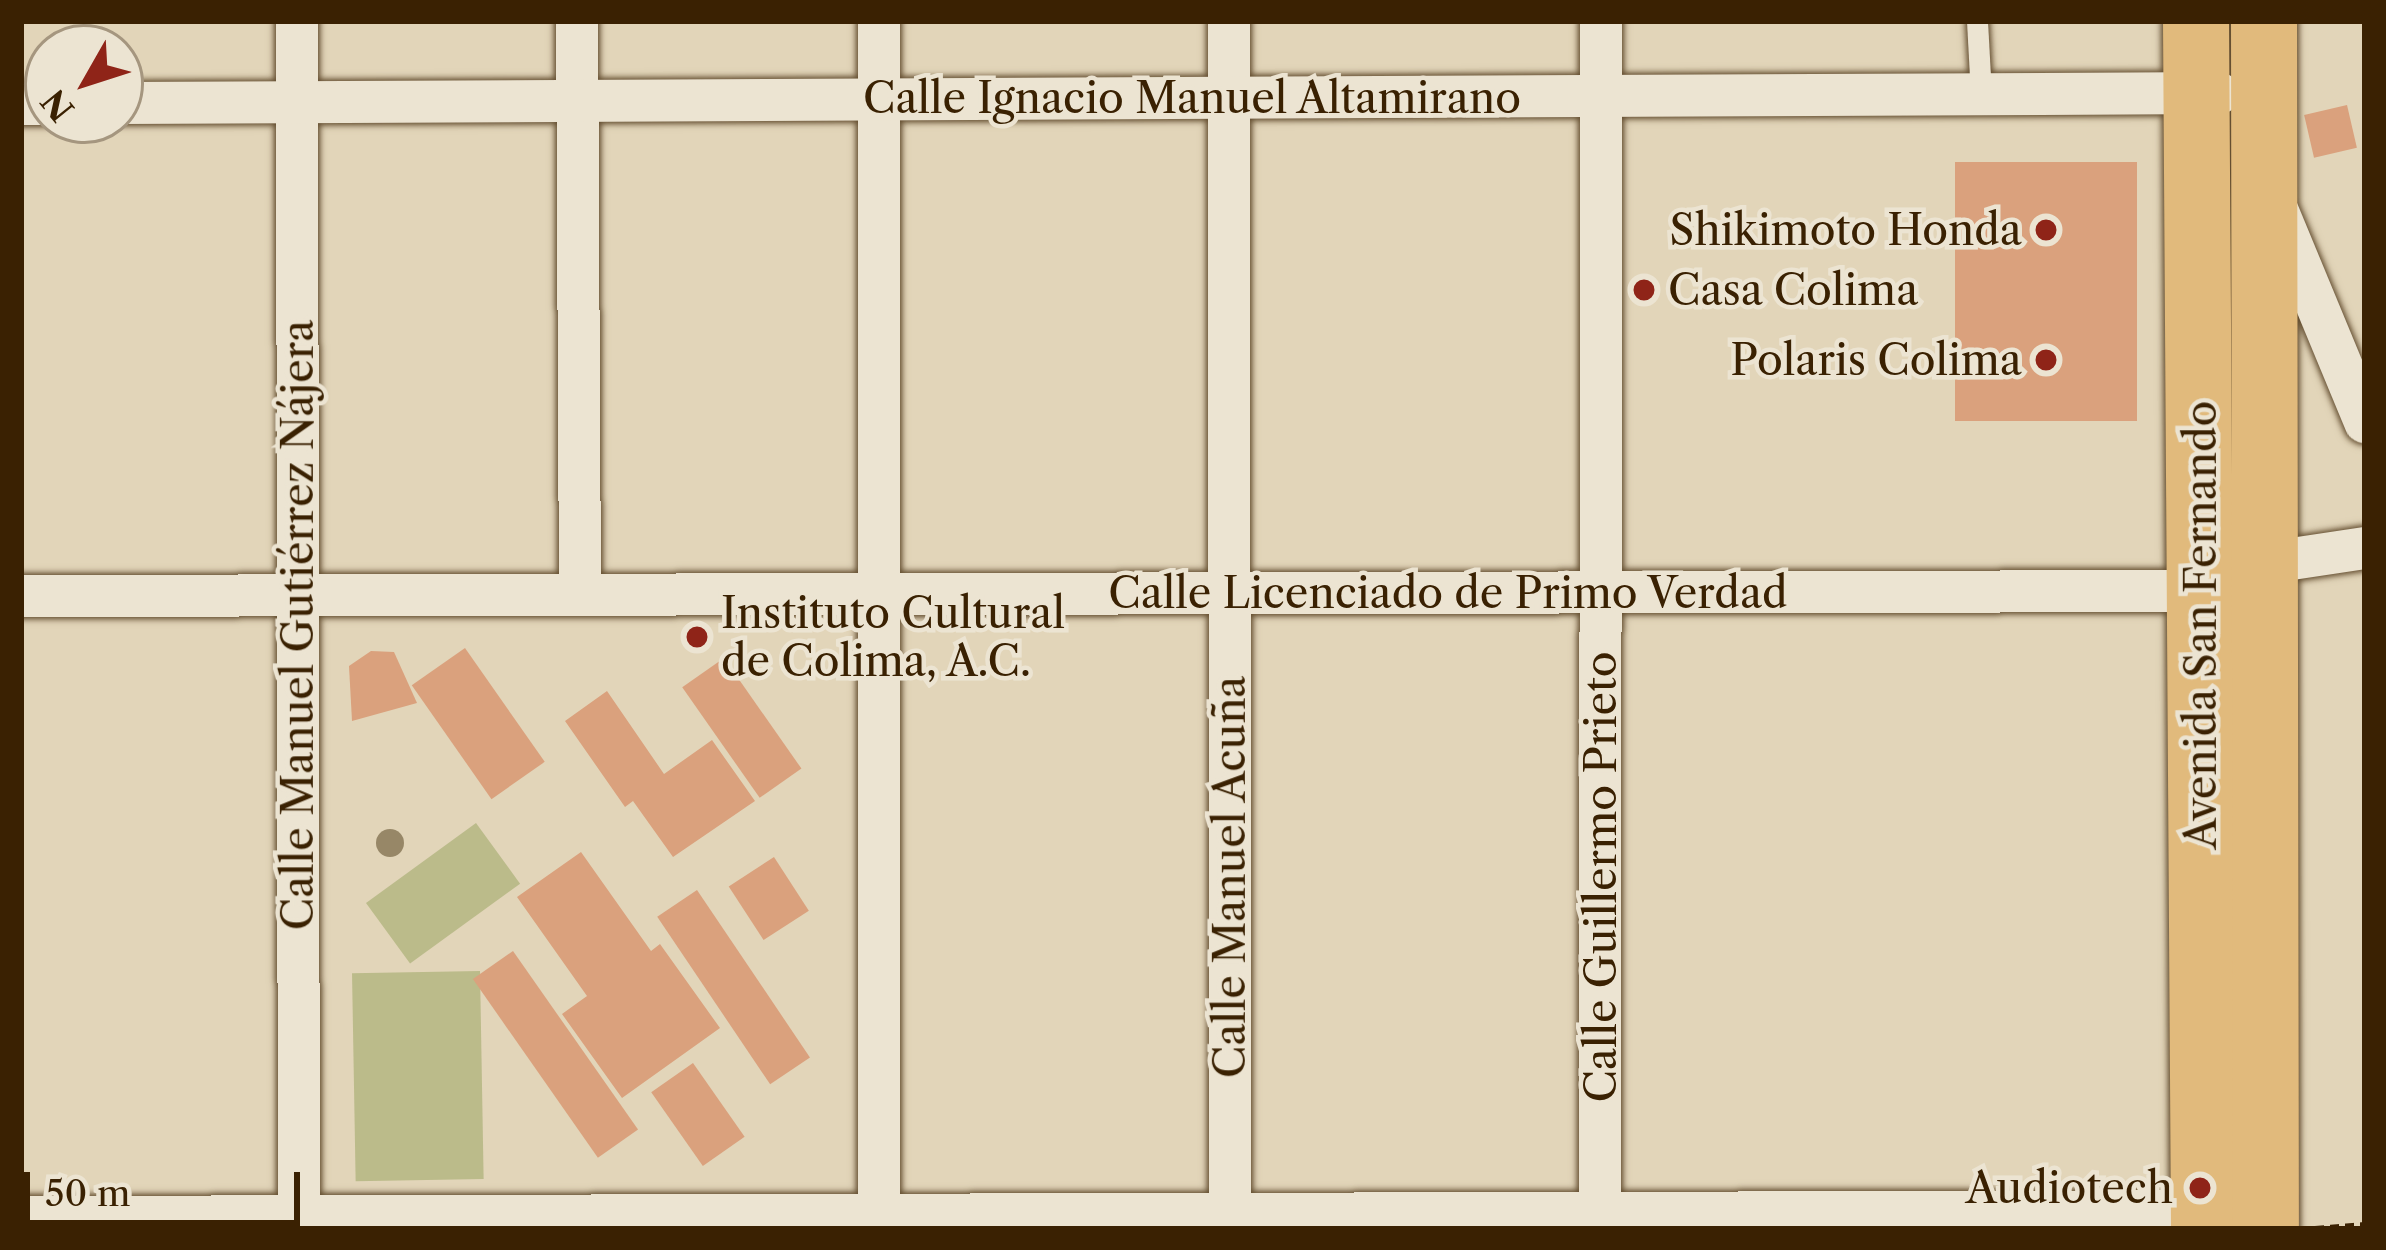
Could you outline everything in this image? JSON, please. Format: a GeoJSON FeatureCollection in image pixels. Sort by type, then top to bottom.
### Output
{"type":"FeatureCollection","features":[{"type":"Feature","properties":{"kind":"main road","name":"Avenida San Fernando"},"geometry":{"type":"LineString","coordinates":[[2196,21],[2200,591],[2250,1225]]}},
{"type":"Feature","properties":{"kind":"main road","name":"Avenida San Fernando"},"geometry":{"type":"LineString","coordinates":[[2250,1225],[2265,563],[2264,21]]}},
{"type":"Feature","properties":{"kind":"main road"},"geometry":{"type":"LineString","coordinates":[[21,1226],[2250,1225]]}},
{"type":"Feature","properties":{"kind":"street","name":"Calle Manuel Gutiérrez Nájera"},"geometry":{"type":"LineString","coordinates":[[297,21],[298,1227]]}},
{"type":"Feature","properties":{"kind":"street"},"geometry":{"type":"LineString","coordinates":[[577,21],[580,595]]}},
{"type":"Feature","properties":{"kind":"street"},"geometry":{"type":"LineString","coordinates":[[879,21],[880,1226]]}},
{"type":"Feature","properties":{"kind":"street","name":"Calle Manuel Acuña"},"geometry":{"type":"LineString","coordinates":[[1229,21],[1230,1226]]}},
{"type":"Feature","properties":{"kind":"street","name":"Calle Guillermo Prieto"},"geometry":{"type":"LineString","coordinates":[[1600,21],[1600,1225]]}},
{"type":"Feature","properties":{"kind":"street","name":"Calle Ignacio Manuel Altamirano"},"geometry":{"type":"LineString","coordinates":[[144,104],[2264,93]]}},
{"type":"Feature","properties":{"kind":"street"},"geometry":{"type":"LineString","coordinates":[[2198,182],[2264,177],[2365,422]]}},
{"type":"Feature","properties":{"kind":"street","name":"Calle Licenciado de Primo Verdad"},"geometry":{"type":"LineString","coordinates":[[21,596],[2200,591],[2265,563],[2365,548]]}},
{"type":"Feature","properties":{"kind":"lane"},"geometry":{"type":"LineString","coordinates":[[1977,21],[1981,94]]}},
{"type":"Feature","properties":{"kind":"path"},"geometry":{"type":"LineString","coordinates":[[2250,1225],[2365,1225]]}},
{"type":"Feature","properties":{"kind":"green space"},"geometry":{"type":"Polygon","coordinates":[[[476,823],[520,884],[410,964],[366,903],[476,823]]]}},
{"type":"Feature","properties":{"kind":"green space"},"geometry":{"type":"Polygon","coordinates":[[[480,971],[484,1179],[356,1181],[352,973],[480,971]]]}},
{"type":"Feature","properties":{"kind":"building"},"geometry":{"type":"Polygon","coordinates":[[[2347,105],[2357,148],[2314,158],[2304,115],[2347,105]]]}},
{"type":"Feature","properties":{"kind":"building"},"geometry":{"type":"Polygon","coordinates":[[[1955,162],[2137,162],[2137,421],[1955,421],[1955,162]]]}},
{"type":"Feature","properties":{"kind":"building"},"geometry":{"type":"Polygon","coordinates":[[[465,648],[545,762],[491,799],[412,685],[465,648]]]}},
{"type":"Feature","properties":{"kind":"building"},"geometry":{"type":"Polygon","coordinates":[[[371,651],[394,652],[417,703],[352,721],[349,666],[371,651]]]}},
{"type":"Feature","properties":{"kind":"building"},"geometry":{"type":"Polygon","coordinates":[[[724,658],[801,769],[760,798],[682,687],[724,658]]]}},
{"type":"Feature","properties":{"kind":"building"},"geometry":{"type":"Polygon","coordinates":[[[607,691],[664,774],[712,740],[755,801],[673,857],[633,801],[625,807],[565,721],[607,691]]]}},
{"type":"Feature","properties":{"kind":"building"},"geometry":{"type":"Polygon","coordinates":[[[581,852],[651,951],[660,944],[720,1028],[622,1098],[562,1014],[587,996],[517,897],[581,852]]]}},
{"type":"Feature","properties":{"kind":"building"},"geometry":{"type":"Polygon","coordinates":[[[774,857],[809,911],[764,940],[729,886],[774,857]]]}},
{"type":"Feature","properties":{"kind":"building"},"geometry":{"type":"Polygon","coordinates":[[[697,890],[810,1057],[770,1084],[657,917],[697,890]]]}},
{"type":"Feature","properties":{"kind":"building"},"geometry":{"type":"Polygon","coordinates":[[[513,951],[638,1130],[598,1158],[473,979],[513,951]]]}},
{"type":"Feature","properties":{"kind":"building"},"geometry":{"type":"Polygon","coordinates":[[[693,1063],[745,1137],[703,1166],[651,1092],[693,1063]]]}},
{"type":"Feature","properties":{"kind":"place","name":"Shikimoto Honda"},"geometry":{"type":"Point","coordinates":[2046,230]}},
{"type":"Feature","properties":{"kind":"place","name":"Casa Colima"},"geometry":{"type":"Point","coordinates":[1644,290]}},
{"type":"Feature","properties":{"kind":"place","name":"Polaris Colima"},"geometry":{"type":"Point","coordinates":[2046,360]}},
{"type":"Feature","properties":{"kind":"place","name":"Instituto Cultural de Colima, A.C."},"geometry":{"type":"Point","coordinates":[697,637]}},
{"type":"Feature","properties":{"kind":"place","name":"Audiotech"},"geometry":{"type":"Point","coordinates":[2200,1188]}}]}
